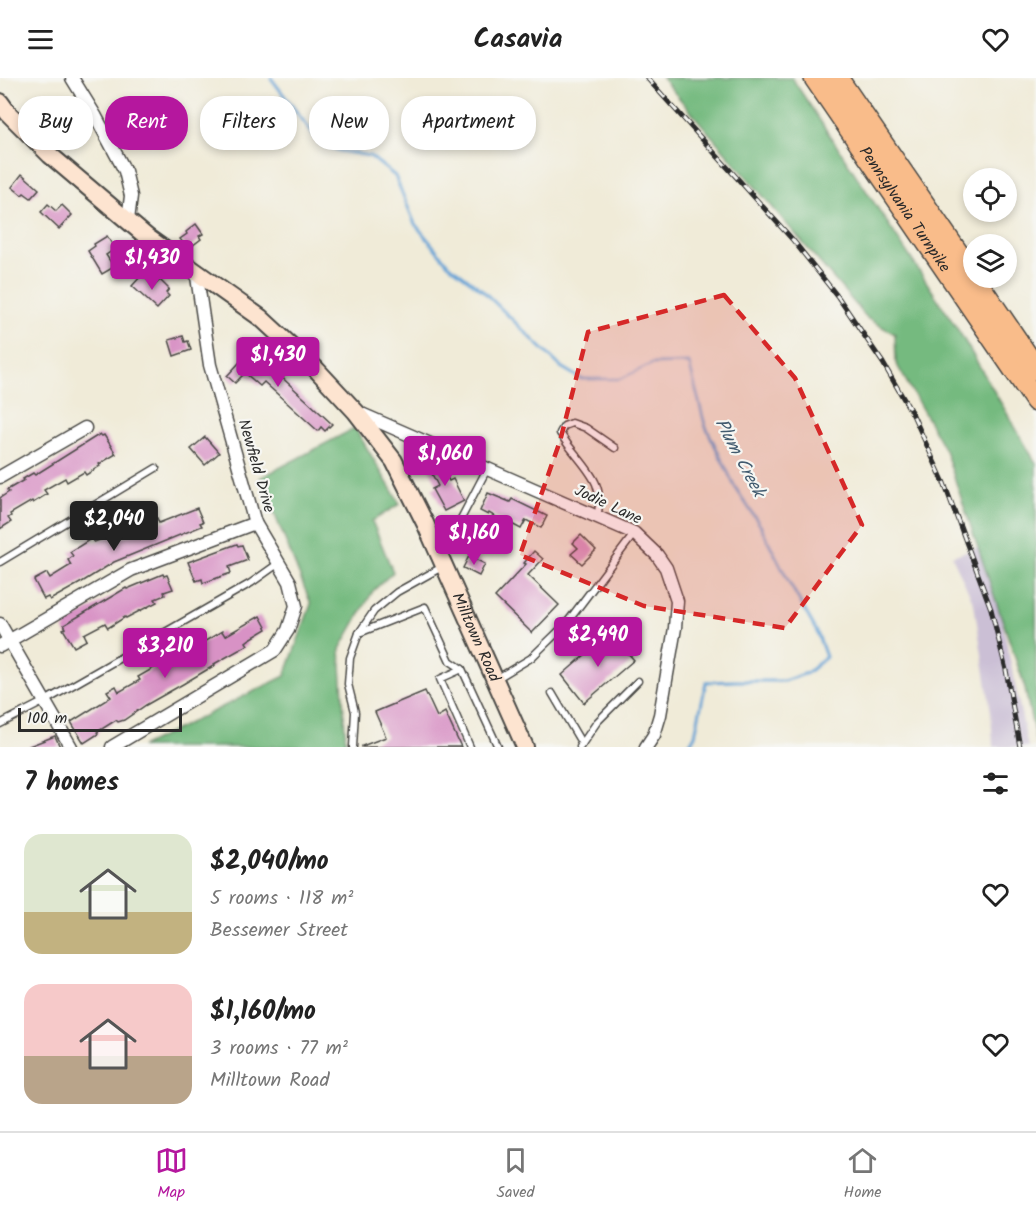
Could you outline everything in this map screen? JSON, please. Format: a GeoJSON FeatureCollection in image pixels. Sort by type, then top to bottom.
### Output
{"type":"FeatureCollection","features":[{"type":"Feature","properties":{"kind":"highway","name":"Pennsylvania Turnpike"},"geometry":{"type":"LineString","coordinates":[[815,78],[1036,400]]}},
{"type":"Feature","properties":{"kind":"highway","name":"Pennsylvania Turnpike"},"geometry":{"type":"LineString","coordinates":[[837,78],[963,261]]}},
{"type":"Feature","properties":{"kind":"highway","name":"Pennsylvania Turnpike"},"geometry":{"type":"LineString","coordinates":[[981,288],[1036,369]]}},
{"type":"Feature","properties":{"kind":"street"},"geometry":{"type":"LineString","coordinates":[[72,78],[96,117],[124,171],[131,196],[128,220]]}},
{"type":"Feature","properties":{"kind":"street","name":"Milltown Road"},"geometry":{"type":"LineString","coordinates":[[0,102],[50,155],[147,237],[261,318],[315,368],[356,412],[394,461],[525,747]]}},
{"type":"Feature","properties":{"kind":"street","name":"Newfield Drive"},"geometry":{"type":"LineString","coordinates":[[112,747],[275,650],[288,630],[296,606],[290,582],[255,523],[210,365],[196,270]]}},
{"type":"Feature","properties":{"kind":"street","name":"Jodie Lane"},"geometry":{"type":"LineString","coordinates":[[356,412],[634,533],[657,555],[666,568],[677,601],[675,628],[660,715],[654,735],[646,747]]}},
{"type":"Feature","properties":{"kind":"street"},"geometry":{"type":"LineString","coordinates":[[1,474],[85,428]]}},
{"type":"Feature","properties":{"kind":"street"},"geometry":{"type":"LineString","coordinates":[[5,643],[130,570],[255,523]]}},
{"type":"Feature","properties":{"kind":"street"},"geometry":{"type":"LineString","coordinates":[[0,624],[5,643],[45,701],[71,747]]}},
{"type":"Feature","properties":{"kind":"lane"},"geometry":{"type":"LineString","coordinates":[[597,518],[600,505],[599,490],[593,477],[560,433],[564,426],[572,423],[586,428],[615,448]]}},
{"type":"Feature","properties":{"kind":"lane"},"geometry":{"type":"LineString","coordinates":[[0,562],[156,468]]}},
{"type":"Feature","properties":{"kind":"lane"},"geometry":{"type":"LineString","coordinates":[[353,747],[355,712],[348,684],[350,658],[359,633],[374,611],[397,592],[442,562],[487,469]]}},
{"type":"Feature","properties":{"kind":"lane"},"geometry":{"type":"LineString","coordinates":[[495,680],[531,658],[566,624],[634,533]]}},
{"type":"Feature","properties":{"kind":"lane"},"geometry":{"type":"LineString","coordinates":[[0,724],[45,701],[241,589],[279,563]]}},
{"type":"Feature","properties":{"kind":"lane"},"geometry":{"type":"LineString","coordinates":[[359,633],[424,607],[450,662],[462,669],[498,747]]}},
{"type":"Feature","properties":{"kind":"lane"},"geometry":{"type":"LineString","coordinates":[[462,669],[440,679],[470,747]]}},
{"type":"Feature","properties":{"kind":"lane"},"geometry":{"type":"LineString","coordinates":[[552,693],[581,746],[597,722],[638,681]]}},
{"type":"Feature","properties":{"kind":"highlighted area"},"geometry":{"type":"Polygon","coordinates":[[[724,295],[795,378],[862,525],[785,628],[644,606],[520,555],[560,441],[588,332],[724,295]]]}},
{"type":"Feature","properties":{"kind":"shaded area"},"geometry":{"type":"Polygon","coordinates":[[[979,547],[999,606],[1028,747],[993,747],[991,712],[974,604],[952,556],[979,547]]]}},
{"type":"Feature","properties":{"kind":"green space"},"geometry":{"type":"Polygon","coordinates":[[[662,78],[792,78],[960,333],[1036,463],[1036,742],[1024,684],[945,450],[896,363],[895,334],[868,319],[662,78]]]}},
{"type":"Feature","properties":{"kind":"green space"},"geometry":{"type":"Polygon","coordinates":[[[355,428],[400,504],[372,521],[393,572],[373,591],[340,649],[346,747],[141,747],[285,676],[311,604],[260,478],[355,428]]]}},
{"type":"Feature","properties":{"kind":"building"},"geometry":{"type":"Polygon","coordinates":[[[22,174],[39,189],[31,198],[24,193],[22,195],[12,187],[22,174]]]}},
{"type":"Feature","properties":{"kind":"building"},"geometry":{"type":"Polygon","coordinates":[[[48,204],[56,211],[62,205],[72,215],[59,229],[41,212],[48,204]]]}},
{"type":"Feature","properties":{"kind":"building"},"geometry":{"type":"Polygon","coordinates":[[[196,224],[203,234],[199,236],[201,239],[188,249],[180,239],[196,224]]]}},
{"type":"Feature","properties":{"kind":"building"},"geometry":{"type":"Polygon","coordinates":[[[107,236],[115,249],[106,255],[114,267],[102,274],[88,251],[107,236]]]}},
{"type":"Feature","properties":{"kind":"building"},"geometry":{"type":"Polygon","coordinates":[[[142,275],[154,286],[160,280],[169,289],[166,293],[169,296],[157,309],[132,286],[142,275]]]}},
{"type":"Feature","properties":{"kind":"building"},"geometry":{"type":"Polygon","coordinates":[[[183,336],[185,342],[188,341],[191,350],[174,356],[169,340],[183,336]]]}},
{"type":"Feature","properties":{"kind":"building"},"geometry":{"type":"Polygon","coordinates":[[[251,350],[277,369],[275,371],[332,424],[325,431],[321,427],[318,431],[264,382],[260,386],[245,373],[235,383],[227,376],[251,350]]]}},
{"type":"Feature","properties":{"kind":"building"},"geometry":{"type":"Polygon","coordinates":[[[100,434],[104,435],[116,454],[86,475],[84,472],[67,482],[65,478],[44,490],[47,494],[10,514],[8,518],[11,522],[0,529],[0,498],[9,492],[7,490],[100,434]]]}},
{"type":"Feature","properties":{"kind":"building"},"geometry":{"type":"Polygon","coordinates":[[[205,437],[219,453],[205,465],[191,449],[205,437]]]}},
{"type":"Feature","properties":{"kind":"building"},"geometry":{"type":"Polygon","coordinates":[[[438,459],[449,481],[453,479],[464,501],[444,511],[432,489],[438,486],[427,464],[438,459]]]}},
{"type":"Feature","properties":{"kind":"building"},"geometry":{"type":"Polygon","coordinates":[[[488,493],[510,502],[512,499],[547,516],[541,528],[526,520],[521,529],[480,511],[488,493]]]}},
{"type":"Feature","properties":{"kind":"building"},"geometry":{"type":"Polygon","coordinates":[[[197,508],[203,522],[200,523],[202,526],[114,562],[50,600],[48,597],[44,599],[34,580],[47,573],[50,578],[71,565],[68,560],[73,556],[70,552],[92,538],[94,542],[122,532],[123,537],[146,528],[144,524],[157,518],[159,523],[197,508]]]}},
{"type":"Feature","properties":{"kind":"building"},"geometry":{"type":"Polygon","coordinates":[[[581,535],[596,550],[582,564],[571,554],[578,548],[573,543],[581,535]]]}},
{"type":"Feature","properties":{"kind":"building"},"geometry":{"type":"Polygon","coordinates":[[[237,544],[242,545],[248,560],[229,567],[231,573],[203,583],[202,579],[196,581],[188,562],[237,544]]]}},
{"type":"Feature","properties":{"kind":"building"},"geometry":{"type":"Polygon","coordinates":[[[534,551],[543,559],[528,575],[559,605],[532,633],[495,597],[526,564],[524,563],[534,551]]]}},
{"type":"Feature","properties":{"kind":"building"},"geometry":{"type":"Polygon","coordinates":[[[469,556],[485,564],[479,576],[463,568],[469,556]]]}},
{"type":"Feature","properties":{"kind":"building"},"geometry":{"type":"Polygon","coordinates":[[[163,574],[167,575],[173,589],[155,599],[157,602],[108,628],[105,623],[84,634],[87,640],[74,647],[63,629],[66,628],[64,625],[126,588],[163,574]]]}},
{"type":"Feature","properties":{"kind":"building"},"geometry":{"type":"Polygon","coordinates":[[[260,616],[267,629],[246,642],[248,645],[124,720],[118,722],[116,720],[84,743],[71,722],[111,697],[107,691],[116,686],[119,692],[140,680],[138,677],[171,658],[172,661],[222,631],[225,636],[260,616]]]}},
{"type":"Feature","properties":{"kind":"building"},"geometry":{"type":"Polygon","coordinates":[[[610,633],[634,660],[584,703],[562,675],[610,633]]]}},
{"type":"Feature","properties":{"kind":"building"},"geometry":{"type":"Polygon","coordinates":[[[425,691],[437,717],[445,712],[461,747],[362,747],[386,737],[375,712],[425,691]]]}},
{"type":"Feature","properties":{"kind":"building"},"geometry":{"type":"Polygon","coordinates":[[[55,736],[60,747],[29,747],[29,746],[55,736]]]}},
{"type":"Feature","properties":{"kind":"waterway","name":"Plum Creek"},"geometry":{"type":"LineString","coordinates":[[271,78],[320,143],[340,151],[370,156],[395,176],[415,224],[448,264],[482,290],[561,367],[581,379],[620,379],[652,364],[689,363],[705,425],[735,487],[760,525],[817,632],[826,657],[807,673],[784,681],[706,682],[695,735],[688,747]]}},
{"type":"Feature","properties":{"kind":"railway"},"geometry":{"type":"LineString","coordinates":[[647,78],[792,239],[838,297],[883,363],[913,415],[944,483],[991,609],[1006,670],[1020,747]]}}]}
